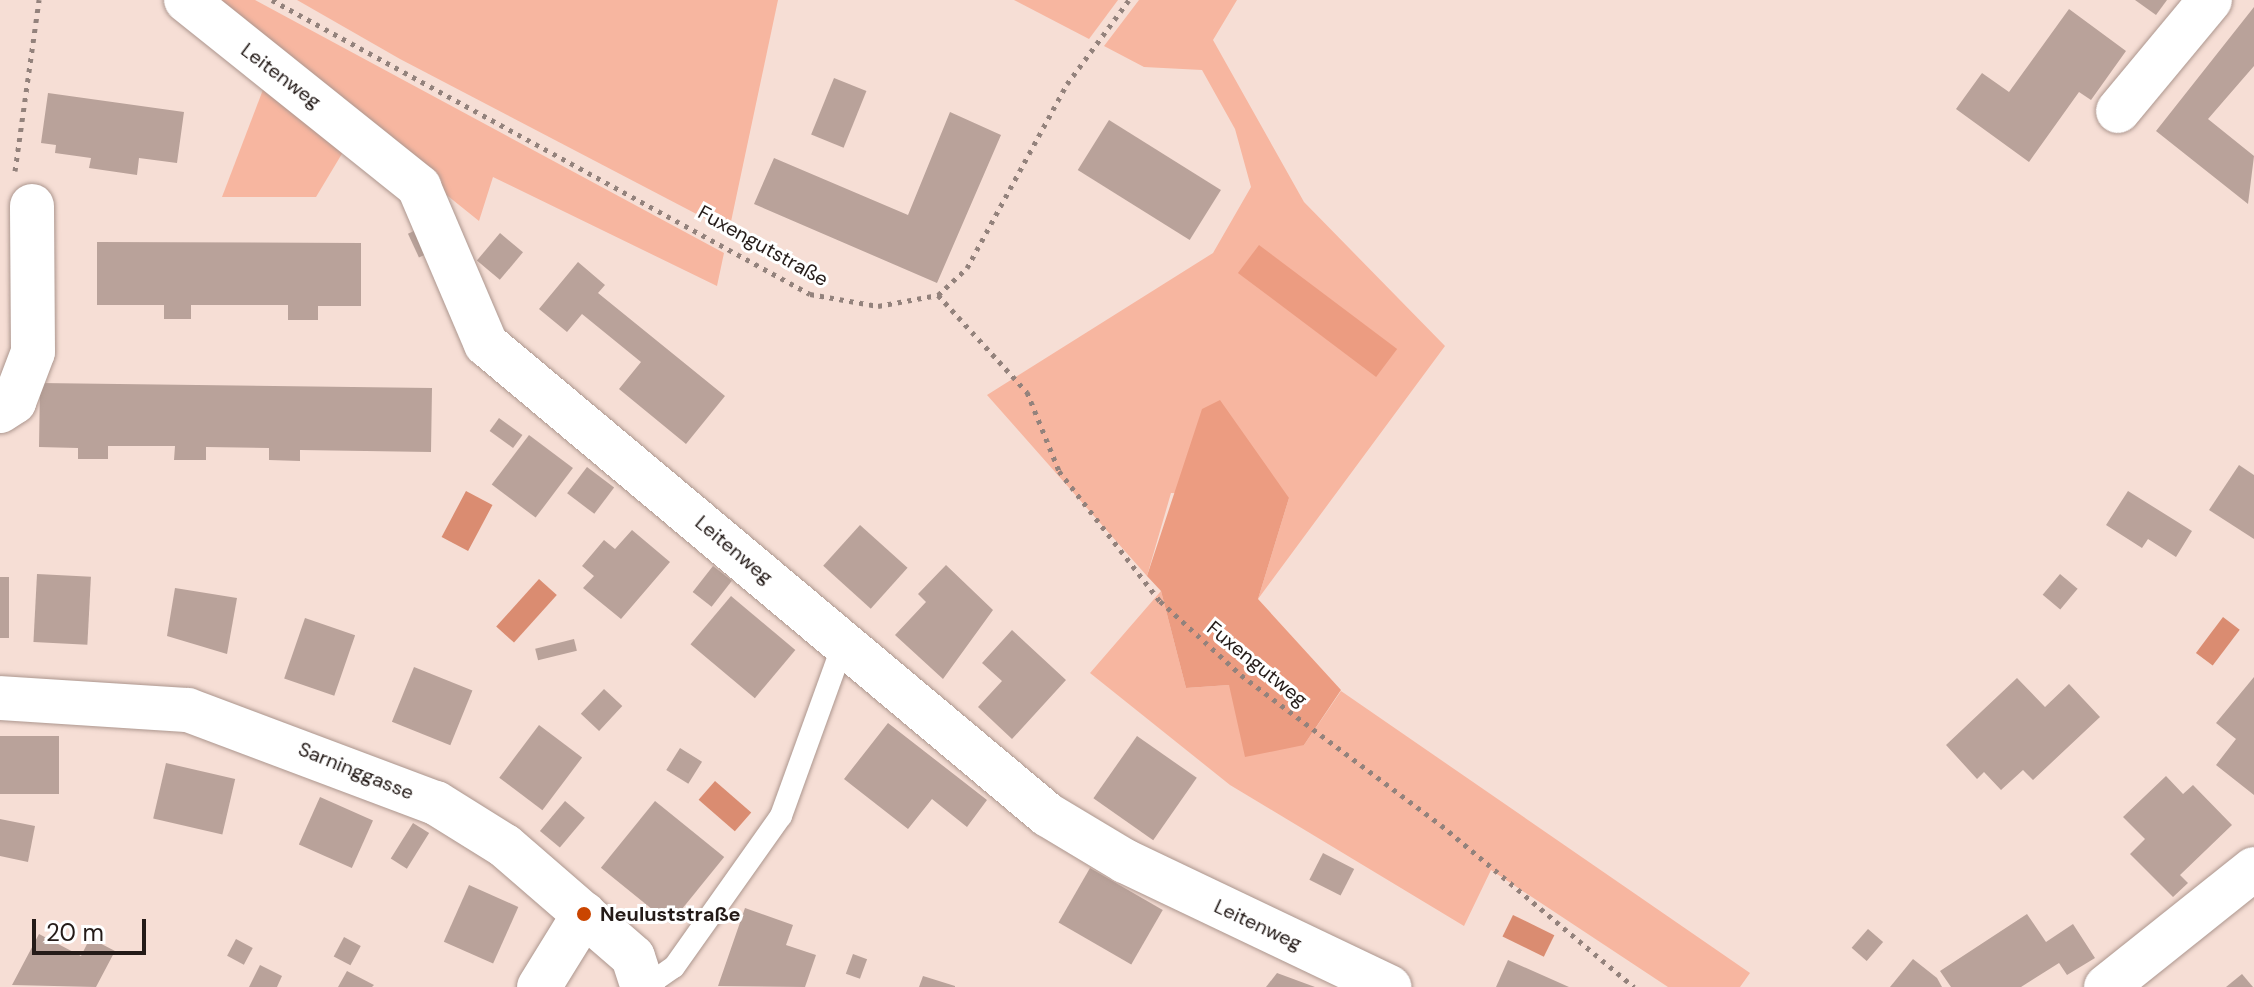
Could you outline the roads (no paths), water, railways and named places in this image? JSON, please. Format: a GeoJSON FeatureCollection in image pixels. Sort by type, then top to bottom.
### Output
{"type":"FeatureCollection","features":[{"type":"Feature","properties":{"kind":"street","name":"Leitenweg"},"geometry":{"type":"LineString","coordinates":[[186,0],[419,187],[486,344],[1048,815],[1125,861],[1389,987]]}},
{"type":"Feature","properties":{"kind":"street"},"geometry":{"type":"LineString","coordinates":[[2118,111],[2210,0]]}},
{"type":"Feature","properties":{"kind":"street"},"geometry":{"type":"LineString","coordinates":[[0,411],[14,402],[33,352],[32,206]]}},
{"type":"Feature","properties":{"kind":"street","name":"Sarninggasse"},"geometry":{"type":"LineString","coordinates":[[0,698],[188,710],[279,740],[436,803],[505,846],[633,957],[644,987]]}},
{"type":"Feature","properties":{"kind":"street"},"geometry":{"type":"LineString","coordinates":[[2106,987],[2254,869]]}},
{"type":"Feature","properties":{"kind":"street"},"geometry":{"type":"LineString","coordinates":[[539,987],[584,914]]}},
{"type":"Feature","properties":{"kind":"lane","name":"Sarninggasse"},"geometry":{"type":"LineString","coordinates":[[644,987],[674,967],[781,816],[844,642]]}},
{"type":"Feature","properties":{"kind":"place","name":"Neuluststraße"},"geometry":{"type":"Point","coordinates":[584,914]}}]}
